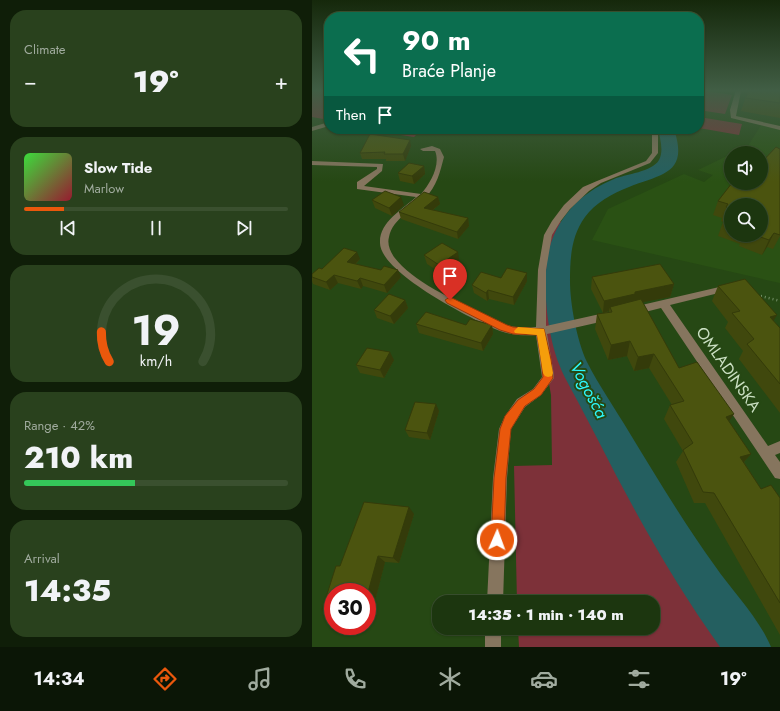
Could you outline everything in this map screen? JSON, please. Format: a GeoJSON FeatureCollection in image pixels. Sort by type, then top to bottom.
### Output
{"type":"FeatureCollection","features":[{"type":"Feature","properties":{"kind":"street"},"geometry":{"type":"LineString","coordinates":[[747,120],[780,128]]}},
{"type":"Feature","properties":{"kind":"street"},"geometry":{"type":"LineString","coordinates":[[312,129],[324,125]]}},
{"type":"Feature","properties":{"kind":"street"},"geometry":{"type":"LineString","coordinates":[[495,595],[500,478],[505,429],[509,420],[522,403],[537,392],[548,378],[547,330],[542,270],[548,235],[556,221],[567,207],[586,190],[599,182],[648,162],[654,153],[655,134]]}},
{"type":"Feature","properties":{"kind":"street"},"geometry":{"type":"LineString","coordinates":[[423,149],[432,148],[438,150],[441,157],[435,178],[423,196],[393,221],[386,231],[384,245],[387,253],[395,263],[423,287],[503,328],[513,331],[547,330],[730,288]]}},
{"type":"Feature","properties":{"kind":"street"},"geometry":{"type":"LineString","coordinates":[[312,163],[381,165],[380,170],[360,184],[360,187],[423,196]]}},
{"type":"Feature","properties":{"kind":"street","name":"OMLADINSKA"},"geometry":{"type":"LineString","coordinates":[[664,304],[780,473]]}},
{"type":"Feature","properties":{"kind":"street"},"geometry":{"type":"LineString","coordinates":[[766,453],[780,447]]}},
{"type":"Feature","properties":{"kind":"street"},"geometry":{"type":"LineString","coordinates":[[493,647],[494,635]]}},
{"type":"Feature","properties":{"kind":"path"},"geometry":{"type":"LineString","coordinates":[[730,288],[780,301]]}},
{"type":"Feature","properties":{"kind":"shaded area"},"geometry":{"type":"Polygon","coordinates":[[[704,120],[719,120],[742,124],[739,135],[704,129],[704,120]]]}},
{"type":"Feature","properties":{"kind":"shaded area"},"geometry":{"type":"Polygon","coordinates":[[[761,125],[780,129],[780,283],[592,240],[608,209],[684,174],[704,182],[713,175],[698,170],[724,157],[724,190],[768,190],[768,146],[748,146],[761,125]]]}},
{"type":"Feature","properties":{"kind":"shaded area"},"geometry":{"type":"Polygon","coordinates":[[[394,134],[417,134],[414,137],[394,134]]]}},
{"type":"Feature","properties":{"kind":"shaded area"},"geometry":{"type":"Polygon","coordinates":[[[556,221],[569,223],[558,255],[556,282],[562,324],[573,364],[634,473],[677,545],[699,580],[748,647],[519,647],[518,635],[660,635],[660,595],[517,595],[514,466],[552,465],[551,395],[548,378],[542,270],[556,221]]]}},
{"type":"Feature","properties":{"kind":"building"},"geometry":{"type":"Polygon","coordinates":[[[370,134],[410,140],[403,154],[384,154],[385,152],[360,153],[370,134]]]}},
{"type":"Feature","properties":{"kind":"building"},"geometry":{"type":"Polygon","coordinates":[[[776,147],[780,149],[780,235],[774,233],[769,240],[768,198],[724,198],[724,203],[718,201],[727,190],[768,190],[768,156],[776,147]]]}},
{"type":"Feature","properties":{"kind":"building"},"geometry":{"type":"Polygon","coordinates":[[[409,163],[424,166],[412,176],[398,173],[409,163]]]}},
{"type":"Feature","properties":{"kind":"building"},"geometry":{"type":"Polygon","coordinates":[[[385,191],[401,197],[389,208],[372,200],[385,191]]]}},
{"type":"Feature","properties":{"kind":"building"},"geometry":{"type":"Polygon","coordinates":[[[424,192],[438,197],[424,208],[468,218],[457,232],[399,212],[424,192]]]}},
{"type":"Feature","properties":{"kind":"building"},"geometry":{"type":"Polygon","coordinates":[[[442,243],[458,252],[439,265],[424,255],[442,243]]]}},
{"type":"Feature","properties":{"kind":"building"},"geometry":{"type":"Polygon","coordinates":[[[344,248],[357,252],[347,262],[381,270],[384,266],[398,270],[384,285],[360,278],[357,281],[334,275],[326,282],[312,277],[312,274],[319,268],[322,269],[344,248]]]}},
{"type":"Feature","properties":{"kind":"building"},"geometry":{"type":"Polygon","coordinates":[[[660,264],[674,284],[635,292],[635,294],[604,301],[592,277],[660,264]]]}},
{"type":"Feature","properties":{"kind":"building"},"geometry":{"type":"Polygon","coordinates":[[[507,268],[527,273],[513,297],[488,290],[486,293],[472,285],[481,272],[501,278],[507,268]]]}},
{"type":"Feature","properties":{"kind":"building"},"geometry":{"type":"Polygon","coordinates":[[[745,279],[777,315],[770,317],[780,328],[780,384],[747,344],[754,339],[732,313],[740,311],[718,286],[745,279]]]}},
{"type":"Feature","properties":{"kind":"building"},"geometry":{"type":"Polygon","coordinates":[[[389,294],[405,300],[390,316],[374,310],[389,294]]]}},
{"type":"Feature","properties":{"kind":"building"},"geometry":{"type":"Polygon","coordinates":[[[641,299],[679,368],[697,362],[734,414],[726,417],[751,454],[740,457],[761,489],[771,485],[780,498],[780,603],[714,493],[703,492],[683,450],[693,443],[670,405],[684,401],[654,354],[638,357],[630,341],[611,345],[597,314],[612,312],[610,307],[641,299]]]}},
{"type":"Feature","properties":{"kind":"building"},"geometry":{"type":"Polygon","coordinates":[[[426,312],[466,325],[470,319],[492,325],[481,343],[416,324],[426,312]]]}},
{"type":"Feature","properties":{"kind":"building"},"geometry":{"type":"Polygon","coordinates":[[[367,348],[390,352],[380,370],[356,365],[367,348]]]}},
{"type":"Feature","properties":{"kind":"building"},"geometry":{"type":"Polygon","coordinates":[[[415,402],[436,404],[427,433],[405,430],[415,402]]]}},
{"type":"Feature","properties":{"kind":"building"},"geometry":{"type":"Polygon","coordinates":[[[364,502],[409,507],[393,558],[378,556],[371,583],[331,583],[336,566],[340,566],[364,502]]]}},
{"type":"Feature","properties":{"kind":"waterway","name":"Vogošća"},"geometry":{"type":"LineString","coordinates":[[667,134],[670,154],[664,166],[653,173],[621,183],[595,196],[576,214],[564,236],[558,260],[557,285],[560,312],[573,364],[613,436],[655,509],[699,580],[748,647]]}},
{"type":"Feature","properties":{"kind":"slow traffic"},"geometry":{"type":"LineString","coordinates":[[518,331],[541,332],[548,373]]}},
{"type":"Feature","properties":{"kind":"route"},"geometry":{"type":"LineString","coordinates":[[450,300],[503,328],[513,331],[541,332],[548,369],[548,378],[537,392],[522,403],[509,420],[505,429],[500,478],[497,540]]}}]}
